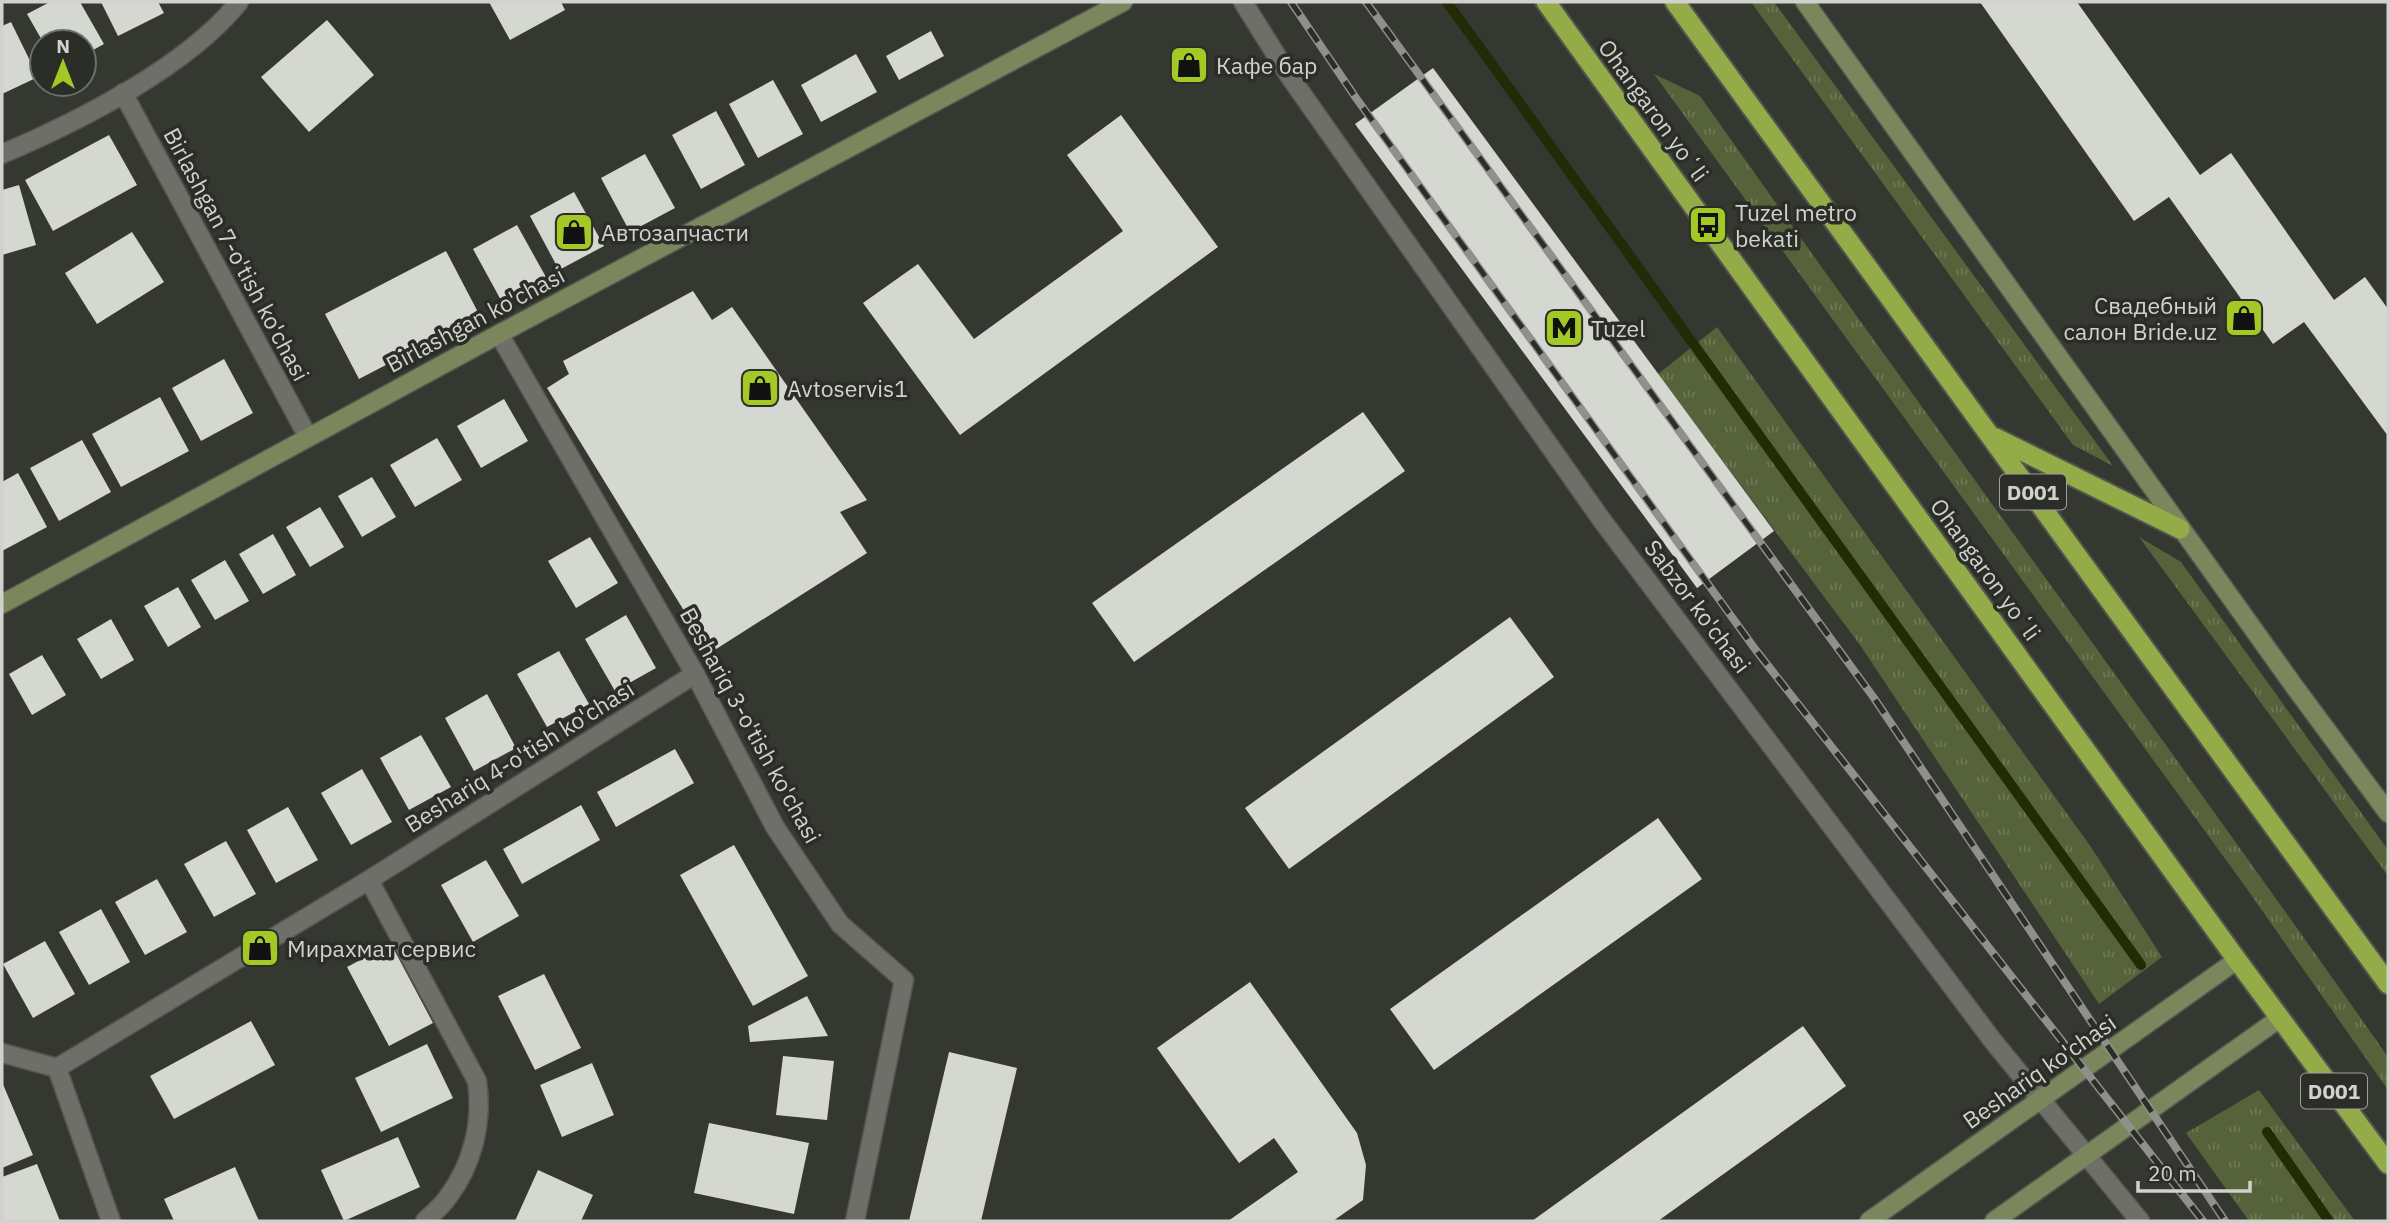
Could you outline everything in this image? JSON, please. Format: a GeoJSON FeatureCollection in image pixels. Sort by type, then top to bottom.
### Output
{"type":"FeatureCollection","features":[{"type":"Feature","properties":{"kind":"highway","name":"Ohangaron yoʻli"},"geometry":{"type":"LineString","coordinates":[[1546,2],[2237,960],[2388,1164]]}},
{"type":"Feature","properties":{"kind":"highway","name":"D001"},"geometry":{"type":"LineString","coordinates":[[1675,2],[2388,985]]}},
{"type":"Feature","properties":{"kind":"highway"},"geometry":{"type":"LineString","coordinates":[[1993,437],[2180,528]]}},
{"type":"Feature","properties":{"kind":"main road","name":"Birlashgan ko'chasi"},"geometry":{"type":"LineString","coordinates":[[2,604],[499,334],[1123,2]]}},
{"type":"Feature","properties":{"kind":"main road"},"geometry":{"type":"LineString","coordinates":[[1805,2],[2180,528],[2388,813]]}},
{"type":"Feature","properties":{"kind":"main road","name":"Beshariq ko'chasi"},"geometry":{"type":"LineString","coordinates":[[1869,1221],[2237,960]]}},
{"type":"Feature","properties":{"kind":"main road"},"geometry":{"type":"LineString","coordinates":[[1994,1221],[2280,1018]]}},
{"type":"Feature","properties":{"kind":"street"},"geometry":{"type":"LineString","coordinates":[[2,154],[35,140],[123,93],[198,44],[239,2]]}},
{"type":"Feature","properties":{"kind":"street","name":"Sabzor ko'chasi"},"geometry":{"type":"LineString","coordinates":[[1243,2],[1290,77],[1601,519],[1993,1041],[2140,1221]]}},
{"type":"Feature","properties":{"kind":"street","name":"Birlashgan 7-o'tish ko'chasi"},"geometry":{"type":"LineString","coordinates":[[123,93],[308,437]]}},
{"type":"Feature","properties":{"kind":"street","name":"Beshariq 3-o'tish ko'chasi"},"geometry":{"type":"LineString","coordinates":[[499,334],[695,674],[775,827],[840,924],[904,980],[855,1221]]}},
{"type":"Feature","properties":{"kind":"street","name":"Beshariq 4-o'tish ko'chasi"},"geometry":{"type":"LineString","coordinates":[[57,1068],[369,880],[695,674]]}},
{"type":"Feature","properties":{"kind":"street"},"geometry":{"type":"LineString","coordinates":[[369,880],[477,1082],[480,1103],[478,1126],[467,1164],[449,1197],[425,1221]]}},
{"type":"Feature","properties":{"kind":"street"},"geometry":{"type":"LineString","coordinates":[[2,1052],[57,1068],[111,1221]]}},
{"type":"Feature","properties":{"kind":"green space"},"geometry":{"type":"Polygon","coordinates":[[[1751,2],[1774,2],[2113,466],[2073,445],[1751,2]]]}},
{"type":"Feature","properties":{"kind":"green space"},"geometry":{"type":"Polygon","coordinates":[[[1654,74],[1700,96],[2388,1057],[2388,1090],[2242,882],[1654,74]]]}},
{"type":"Feature","properties":{"kind":"green space"},"geometry":{"type":"Polygon","coordinates":[[[1717,327],[2091,847],[2162,957],[2099,1004],[1860,645],[1658,374],[1717,327]]]}},
{"type":"Feature","properties":{"kind":"green space"},"geometry":{"type":"Polygon","coordinates":[[[2139,537],[2181,562],[2388,850],[2388,876],[2139,537]]]}},
{"type":"Feature","properties":{"kind":"green space"},"geometry":{"type":"Polygon","coordinates":[[[2259,1090],[2355,1221],[2249,1221],[2186,1133],[2259,1090]]]}},
{"type":"Feature","properties":{"kind":"building"},"geometry":{"type":"Polygon","coordinates":[[[50,2],[80,2],[95,28],[35,28],[27,14],[50,2]]]}},
{"type":"Feature","properties":{"kind":"building"},"geometry":{"type":"Polygon","coordinates":[[[101,2],[158,2],[164,13],[118,36],[101,2]]]}},
{"type":"Feature","properties":{"kind":"building"},"geometry":{"type":"Polygon","coordinates":[[[489,2],[561,2],[565,10],[510,40],[489,2]]]}},
{"type":"Feature","properties":{"kind":"building"},"geometry":{"type":"Polygon","coordinates":[[[1980,2],[2077,2],[2200,175],[2231,153],[2334,300],[2365,277],[2388,309],[2388,436],[2304,322],[2273,344],[2169,197],[2134,221],[1980,2]]]}},
{"type":"Feature","properties":{"kind":"building"},"geometry":{"type":"Polygon","coordinates":[[[327,20],[374,75],[309,132],[261,77],[327,20]]]}},
{"type":"Feature","properties":{"kind":"building"},"geometry":{"type":"Polygon","coordinates":[[[11,22],[28,57],[28,82],[2,94],[2,26],[11,22]]]}},
{"type":"Feature","properties":{"kind":"building"},"geometry":{"type":"Polygon","coordinates":[[[931,31],[944,56],[899,80],[886,56],[931,31]]]}},
{"type":"Feature","properties":{"kind":"building"},"geometry":{"type":"Polygon","coordinates":[[[98,34],[104,44],[98,47],[98,34]]]}},
{"type":"Feature","properties":{"kind":"building"},"geometry":{"type":"Polygon","coordinates":[[[856,54],[877,92],[821,122],[801,85],[856,54]]]}},
{"type":"Feature","properties":{"kind":"building"},"geometry":{"type":"Polygon","coordinates":[[[1433,68],[1774,531],[1697,588],[1355,124],[1433,68]]]}},
{"type":"Feature","properties":{"kind":"building"},"geometry":{"type":"Polygon","coordinates":[[[773,80],[803,134],[758,158],[729,104],[773,80]]]}},
{"type":"Feature","properties":{"kind":"building"},"geometry":{"type":"Polygon","coordinates":[[[716,111],[745,165],[701,189],[672,135],[716,111]]]}},
{"type":"Feature","properties":{"kind":"building"},"geometry":{"type":"Polygon","coordinates":[[[1121,115],[1218,247],[960,435],[863,303],[918,264],[974,339],[1123,231],[1067,155],[1121,115]]]}},
{"type":"Feature","properties":{"kind":"building"},"geometry":{"type":"Polygon","coordinates":[[[109,135],[137,185],[53,231],[25,180],[109,135]]]}},
{"type":"Feature","properties":{"kind":"building"},"geometry":{"type":"Polygon","coordinates":[[[645,154],[675,208],[630,232],[601,178],[645,154]]]}},
{"type":"Feature","properties":{"kind":"building"},"geometry":{"type":"Polygon","coordinates":[[[19,185],[36,245],[2,255],[2,190],[19,185]]]}},
{"type":"Feature","properties":{"kind":"building"},"geometry":{"type":"Polygon","coordinates":[[[574,192],[604,246],[559,270],[530,216],[574,192]]]}},
{"type":"Feature","properties":{"kind":"building"},"geometry":{"type":"Polygon","coordinates":[[[517,225],[547,279],[502,302],[473,249],[517,225]]]}},
{"type":"Feature","properties":{"kind":"building"},"geometry":{"type":"Polygon","coordinates":[[[132,232],[164,282],[97,324],[65,273],[132,232]]]}},
{"type":"Feature","properties":{"kind":"building"},"geometry":{"type":"Polygon","coordinates":[[[446,251],[480,316],[359,379],[325,314],[446,251]]]}},
{"type":"Feature","properties":{"kind":"building"},"geometry":{"type":"Polygon","coordinates":[[[693,291],[712,320],[732,307],[867,500],[840,512],[867,553],[710,653],[547,388],[569,374],[563,361],[693,291]]]}},
{"type":"Feature","properties":{"kind":"building"},"geometry":{"type":"Polygon","coordinates":[[[224,359],[253,413],[201,441],[172,388],[224,359]]]}},
{"type":"Feature","properties":{"kind":"building"},"geometry":{"type":"Polygon","coordinates":[[[160,397],[189,451],[121,487],[92,434],[160,397]]]}},
{"type":"Feature","properties":{"kind":"building"},"geometry":{"type":"Polygon","coordinates":[[[504,399],[528,441],[481,468],[457,426],[504,399]]]}},
{"type":"Feature","properties":{"kind":"building"},"geometry":{"type":"Polygon","coordinates":[[[1363,412],[1405,471],[1134,662],[1092,603],[1363,412]]]}},
{"type":"Feature","properties":{"kind":"building"},"geometry":{"type":"Polygon","coordinates":[[[437,438],[462,480],[415,507],[390,465],[437,438]]]}},
{"type":"Feature","properties":{"kind":"building"},"geometry":{"type":"Polygon","coordinates":[[[82,440],[111,492],[59,521],[30,468],[82,440]]]}},
{"type":"Feature","properties":{"kind":"building"},"geometry":{"type":"Polygon","coordinates":[[[18,473],[47,527],[2,551],[2,482],[18,473]]]}},
{"type":"Feature","properties":{"kind":"building"},"geometry":{"type":"Polygon","coordinates":[[[372,477],[396,517],[362,537],[338,496],[372,477]]]}},
{"type":"Feature","properties":{"kind":"building"},"geometry":{"type":"Polygon","coordinates":[[[320,507],[344,547],[310,567],[286,527],[320,507]]]}},
{"type":"Feature","properties":{"kind":"building"},"geometry":{"type":"Polygon","coordinates":[[[273,534],[296,575],[263,594],[239,554],[273,534]]]}},
{"type":"Feature","properties":{"kind":"building"},"geometry":{"type":"Polygon","coordinates":[[[590,537],[618,583],[576,608],[548,561],[590,537]]]}},
{"type":"Feature","properties":{"kind":"building"},"geometry":{"type":"Polygon","coordinates":[[[225,560],[249,601],[215,620],[191,580],[225,560]]]}},
{"type":"Feature","properties":{"kind":"building"},"geometry":{"type":"Polygon","coordinates":[[[178,587],[201,627],[168,647],[144,606],[178,587]]]}},
{"type":"Feature","properties":{"kind":"building"},"geometry":{"type":"Polygon","coordinates":[[[626,615],[656,668],[615,691],[585,639],[626,615]]]}},
{"type":"Feature","properties":{"kind":"building"},"geometry":{"type":"Polygon","coordinates":[[[1510,617],[1554,677],[1289,869],[1245,808],[1510,617]]]}},
{"type":"Feature","properties":{"kind":"building"},"geometry":{"type":"Polygon","coordinates":[[[111,619],[134,660],[101,679],[77,639],[111,619]]]}},
{"type":"Feature","properties":{"kind":"building"},"geometry":{"type":"Polygon","coordinates":[[[559,651],[589,704],[547,727],[517,674],[559,651]]]}},
{"type":"Feature","properties":{"kind":"building"},"geometry":{"type":"Polygon","coordinates":[[[42,655],[66,695],[32,715],[9,674],[42,655]]]}},
{"type":"Feature","properties":{"kind":"building"},"geometry":{"type":"Polygon","coordinates":[[[487,694],[516,748],[474,771],[445,718],[487,694]]]}},
{"type":"Feature","properties":{"kind":"building"},"geometry":{"type":"Polygon","coordinates":[[[421,735],[451,787],[409,810],[380,758],[421,735]]]}},
{"type":"Feature","properties":{"kind":"building"},"geometry":{"type":"Polygon","coordinates":[[[675,749],[694,783],[616,827],[597,792],[675,749]]]}},
{"type":"Feature","properties":{"kind":"building"},"geometry":{"type":"Polygon","coordinates":[[[362,769],[392,822],[351,845],[321,793],[362,769]]]}},
{"type":"Feature","properties":{"kind":"building"},"geometry":{"type":"Polygon","coordinates":[[[581,805],[600,840],[522,884],[503,849],[581,805]]]}},
{"type":"Feature","properties":{"kind":"building"},"geometry":{"type":"Polygon","coordinates":[[[288,807],[318,860],[276,883],[247,830],[288,807]]]}},
{"type":"Feature","properties":{"kind":"building"},"geometry":{"type":"Polygon","coordinates":[[[1658,818],[1702,879],[1434,1070],[1390,1009],[1658,818]]]}},
{"type":"Feature","properties":{"kind":"building"},"geometry":{"type":"Polygon","coordinates":[[[226,841],[256,894],[214,917],[184,864],[226,841]]]}},
{"type":"Feature","properties":{"kind":"building"},"geometry":{"type":"Polygon","coordinates":[[[734,845],[808,976],[753,1006],[680,875],[734,845]]]}},
{"type":"Feature","properties":{"kind":"building"},"geometry":{"type":"Polygon","coordinates":[[[486,860],[519,916],[473,942],[441,885],[486,860]]]}},
{"type":"Feature","properties":{"kind":"building"},"geometry":{"type":"Polygon","coordinates":[[[157,879],[187,932],[145,955],[115,902],[157,879]]]}},
{"type":"Feature","properties":{"kind":"building"},"geometry":{"type":"Polygon","coordinates":[[[101,909],[130,962],[89,985],[59,932],[101,909]]]}},
{"type":"Feature","properties":{"kind":"building"},"geometry":{"type":"Polygon","coordinates":[[[45,941],[75,994],[33,1018],[3,964],[45,941]]]}},
{"type":"Feature","properties":{"kind":"building"},"geometry":{"type":"Polygon","coordinates":[[[391,944],[433,1023],[389,1046],[347,967],[391,944]]]}},
{"type":"Feature","properties":{"kind":"building"},"geometry":{"type":"Polygon","coordinates":[[[544,974],[581,1048],[535,1070],[498,996],[544,974]]]}},
{"type":"Feature","properties":{"kind":"building"},"geometry":{"type":"Polygon","coordinates":[[[1250,982],[1357,1133],[1366,1165],[1363,1200],[1333,1221],[1228,1221],[1298,1172],[1274,1138],[1239,1163],[1157,1048],[1250,982]]]}},
{"type":"Feature","properties":{"kind":"building"},"geometry":{"type":"Polygon","coordinates":[[[807,996],[828,1036],[750,1042],[748,1026],[807,996]]]}},
{"type":"Feature","properties":{"kind":"building"},"geometry":{"type":"Polygon","coordinates":[[[251,1021],[275,1065],[174,1119],[150,1076],[251,1021]]]}},
{"type":"Feature","properties":{"kind":"building"},"geometry":{"type":"Polygon","coordinates":[[[1803,1026],[1846,1086],[1658,1221],[1532,1221],[1803,1026]]]}},
{"type":"Feature","properties":{"kind":"building"},"geometry":{"type":"Polygon","coordinates":[[[427,1044],[453,1098],[381,1132],[355,1078],[427,1044]]]}},
{"type":"Feature","properties":{"kind":"building"},"geometry":{"type":"Polygon","coordinates":[[[949,1052],[1017,1068],[981,1221],[909,1221],[949,1052]]]}},
{"type":"Feature","properties":{"kind":"building"},"geometry":{"type":"Polygon","coordinates":[[[783,1056],[834,1061],[827,1120],[776,1115],[783,1056]]]}},
{"type":"Feature","properties":{"kind":"building"},"geometry":{"type":"Polygon","coordinates":[[[592,1063],[614,1115],[562,1137],[540,1085],[592,1063]]]}},
{"type":"Feature","properties":{"kind":"building"},"geometry":{"type":"Polygon","coordinates":[[[2,1082],[33,1155],[2,1168],[2,1082]]]}},
{"type":"Feature","properties":{"kind":"building"},"geometry":{"type":"Polygon","coordinates":[[[709,1123],[809,1143],[794,1214],[694,1193],[709,1123]]]}},
{"type":"Feature","properties":{"kind":"building"},"geometry":{"type":"Polygon","coordinates":[[[398,1137],[420,1187],[344,1221],[321,1170],[398,1137]]]}},
{"type":"Feature","properties":{"kind":"building"},"geometry":{"type":"Polygon","coordinates":[[[37,1164],[60,1221],[2,1221],[2,1177],[37,1164]]]}},
{"type":"Feature","properties":{"kind":"building"},"geometry":{"type":"Polygon","coordinates":[[[235,1167],[259,1221],[174,1221],[164,1199],[235,1167]]]}},
{"type":"Feature","properties":{"kind":"building"},"geometry":{"type":"Polygon","coordinates":[[[538,1170],[593,1195],[581,1221],[515,1221],[538,1170]]]}},
{"type":"Feature","properties":{"kind":"waterway"},"geometry":{"type":"LineString","coordinates":[[1447,2],[2141,965]]}},
{"type":"Feature","properties":{"kind":"waterway"},"geometry":{"type":"LineString","coordinates":[[2267,1132],[2329,1221]]}},
{"type":"Feature","properties":{"kind":"railway"},"geometry":{"type":"LineString","coordinates":[[1291,2],[1356,98],[1755,649],[2203,1221]]}},
{"type":"Feature","properties":{"kind":"railway"},"geometry":{"type":"LineString","coordinates":[[1366,2],[1874,698],[2225,1221]]}},
{"type":"Feature","properties":{"kind":"place","name":"Кафе бар"},"geometry":{"type":"Point","coordinates":[1189,65]}},
{"type":"Feature","properties":{"kind":"place","name":"Tuzel metro bekati"},"geometry":{"type":"Point","coordinates":[1708,225]}},
{"type":"Feature","properties":{"kind":"place","name":"Автозапчасти"},"geometry":{"type":"Point","coordinates":[574,232]}},
{"type":"Feature","properties":{"kind":"place","name":"Свадебный салон Bride.uz"},"geometry":{"type":"Point","coordinates":[2244,318]}},
{"type":"Feature","properties":{"kind":"place","name":"Tuzel"},"geometry":{"type":"Point","coordinates":[1564,328]}},
{"type":"Feature","properties":{"kind":"place","name":"Avtoservis1"},"geometry":{"type":"Point","coordinates":[760,388]}},
{"type":"Feature","properties":{"kind":"place","name":"Мирахмат сервис"},"geometry":{"type":"Point","coordinates":[260,948]}}]}
